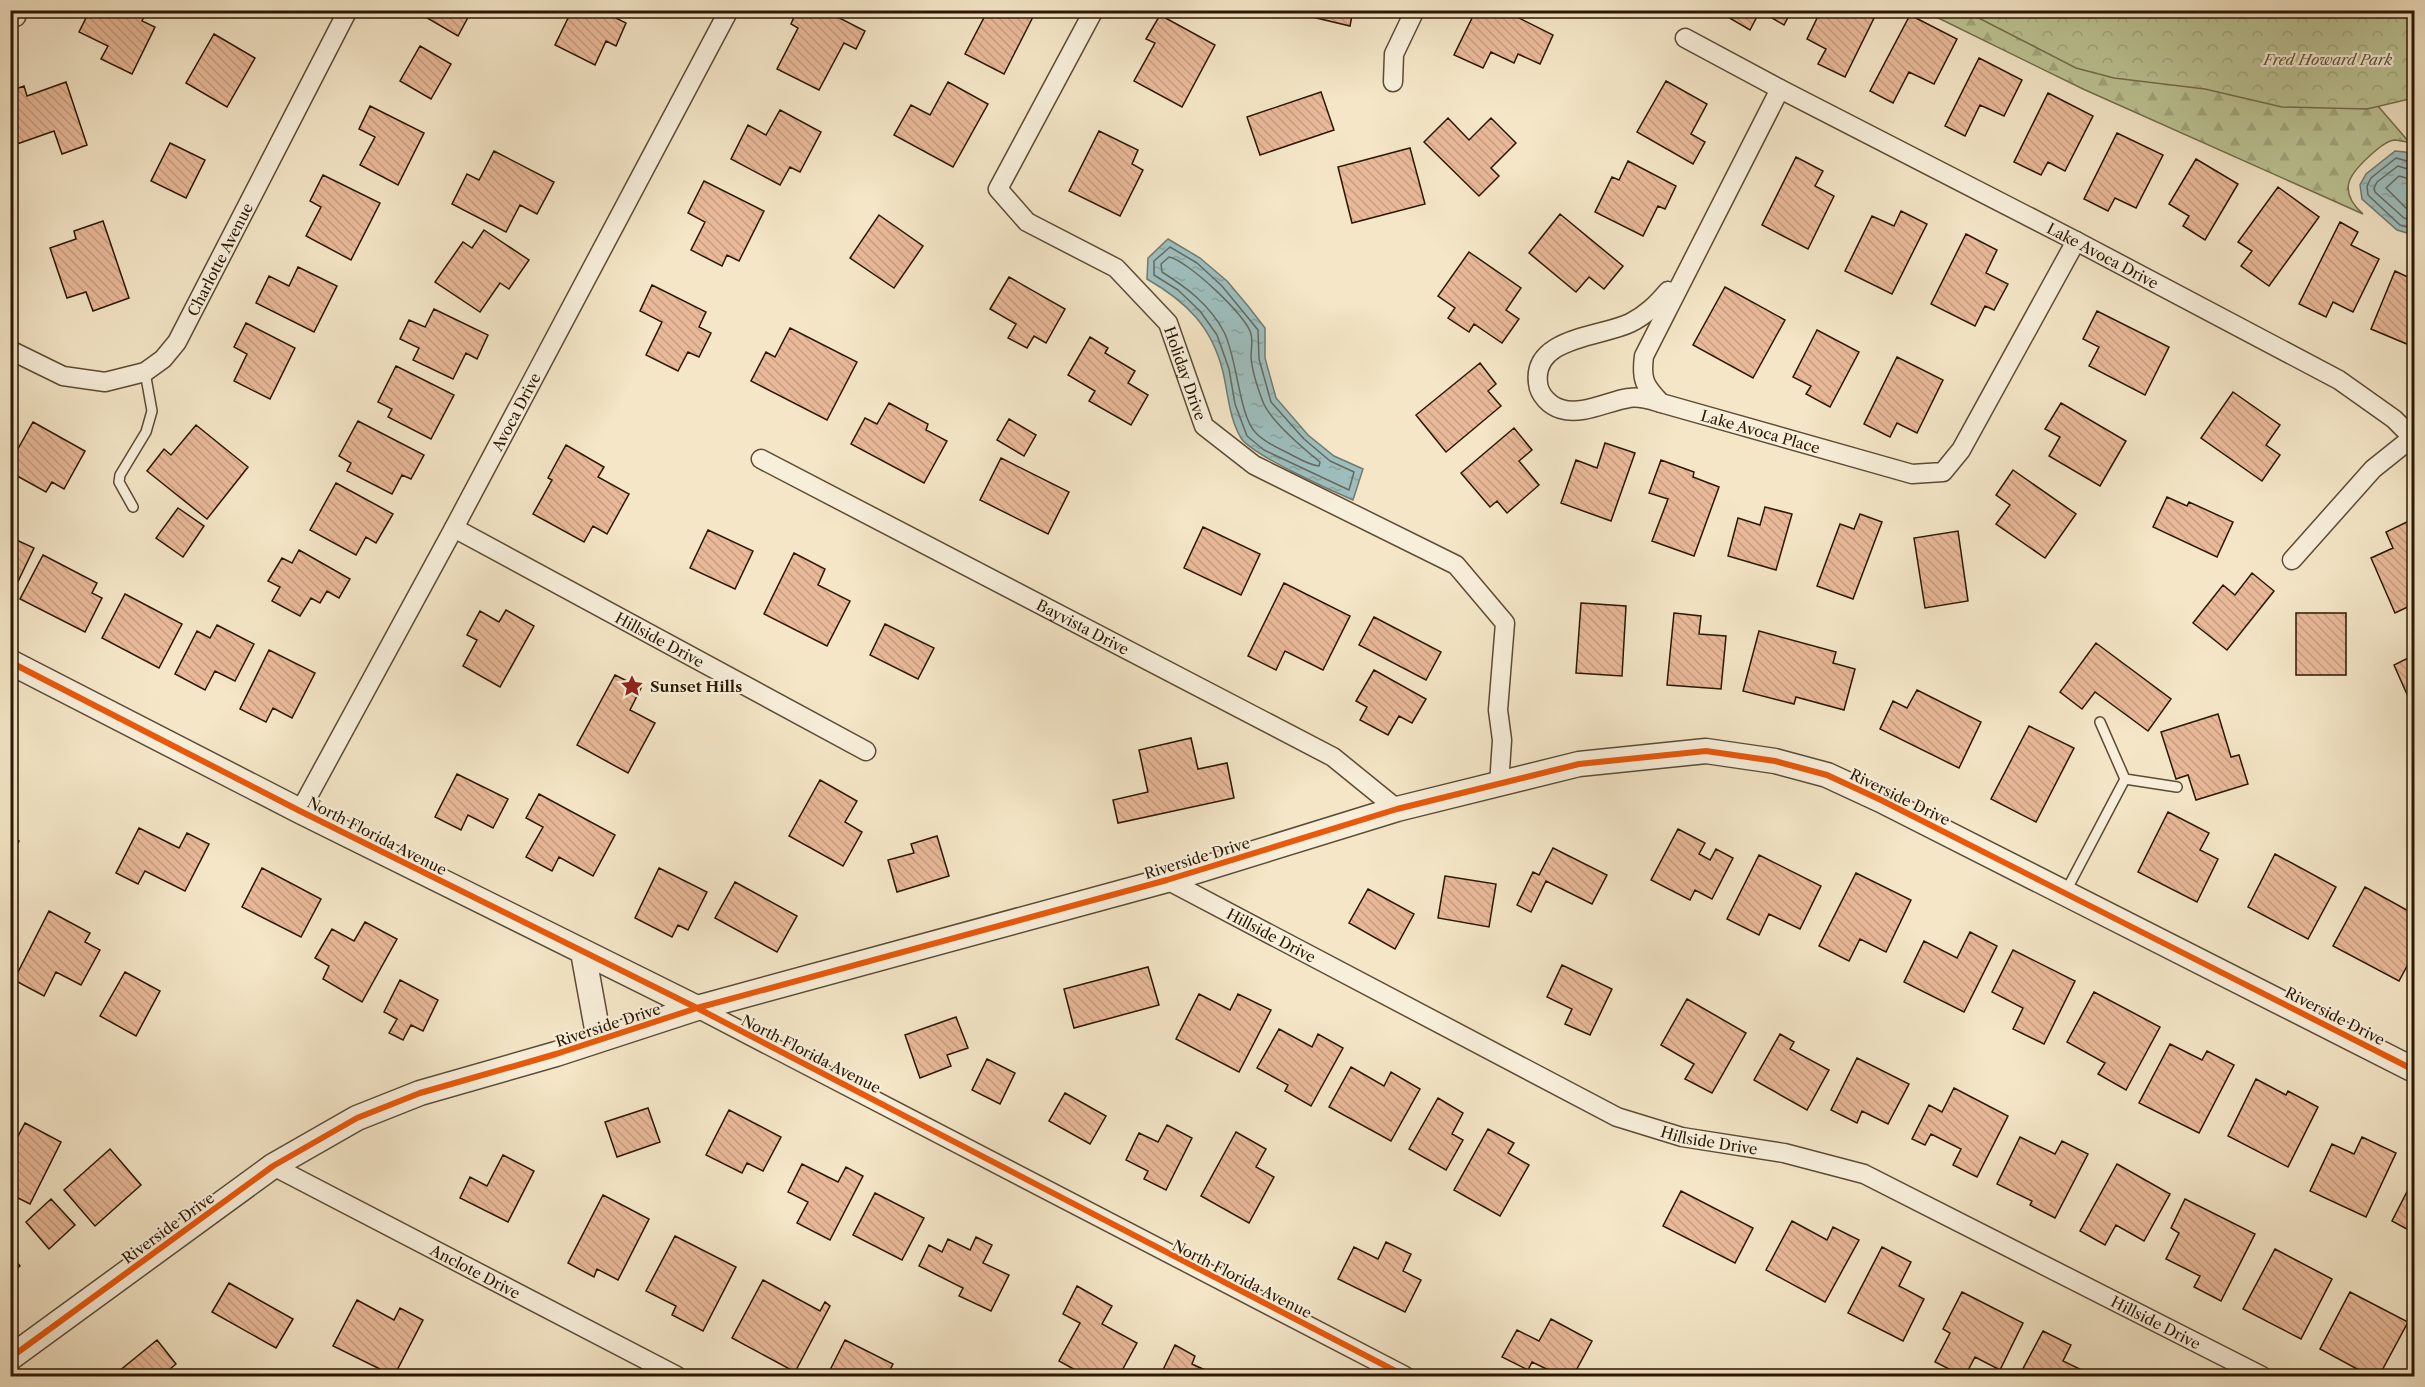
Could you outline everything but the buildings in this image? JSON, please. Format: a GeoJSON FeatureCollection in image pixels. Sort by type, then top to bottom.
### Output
{"type":"FeatureCollection","features":[{"type":"Feature","properties":{"kind":"street","name":"Charlotte Avenue"},"geometry":{"type":"LineString","coordinates":[[10,350],[63,376],[105,382],[145,372],[163,359],[177,342],[348,10]]}},
{"type":"Feature","properties":{"kind":"street","name":"Avoca Drive"},"geometry":{"type":"LineString","coordinates":[[300,811],[454,528],[729,10]]}},
{"type":"Feature","properties":{"kind":"street","name":"Holiday Drive"},"geometry":{"type":"LineString","coordinates":[[1094,10],[998,189],[1027,222],[1116,268],[1168,323],[1204,426],[1254,465],[1456,565],[1505,623],[1498,710],[1502,740],[1499,785]]}},
{"type":"Feature","properties":{"kind":"street"},"geometry":{"type":"LineString","coordinates":[[1393,82],[1394,54],[1415,10]]}},
{"type":"Feature","properties":{"kind":"street"},"geometry":{"type":"LineString","coordinates":[[1661,404],[1645,385],[1642,368],[1644,356],[1780,89],[1685,38]]}},
{"type":"Feature","properties":{"kind":"street","name":"Lake Avoca Drive"},"geometry":{"type":"LineString","coordinates":[[1780,89],[2076,241],[2338,380],[2394,419],[2414,438]]}},
{"type":"Feature","properties":{"kind":"street","name":"Lake Avoca Place"},"geometry":{"type":"LineString","coordinates":[[1689,264],[1648,312],[1627,325],[1558,345],[1545,357],[1538,369],[1538,384],[1543,395],[1552,405],[1562,410],[1574,411],[1631,397],[1912,474],[1943,472],[1961,450],[2076,241]]}},
{"type":"Feature","properties":{"kind":"street"},"geometry":{"type":"LineString","coordinates":[[2292,560],[2373,469],[2414,438]]}},
{"type":"Feature","properties":{"kind":"street","name":"Bayvista Drive"},"geometry":{"type":"LineString","coordinates":[[761,459],[1334,757],[1397,809]]}},
{"type":"Feature","properties":{"kind":"street","name":"Hillside Drive"},"geometry":{"type":"LineString","coordinates":[[454,528],[866,751]]}},
{"type":"Feature","properties":{"kind":"street","name":"North Florida Avenue"},"geometry":{"type":"LineString","coordinates":[[10,663],[300,811],[697,1008],[1405,1377]]}},
{"type":"Feature","properties":{"kind":"street","name":"Riverside Drive"},"geometry":{"type":"LineString","coordinates":[[10,1358],[273,1166],[357,1118],[410,1097],[697,1008],[1167,880],[1397,809],[1579,764],[1706,750],[1775,761],[1827,775],[1881,800],[2415,1070]]}},
{"type":"Feature","properties":{"kind":"street","name":"Hillside Drive"},"geometry":{"type":"LineString","coordinates":[[1167,880],[1617,1117],[1682,1137],[1784,1153],[1864,1174],[2262,1377]]}},
{"type":"Feature","properties":{"kind":"street"},"geometry":{"type":"LineString","coordinates":[[583,952],[599,1040]]}},
{"type":"Feature","properties":{"kind":"street","name":"Anclote Drive"},"geometry":{"type":"LineString","coordinates":[[273,1166],[677,1377]]}},
{"type":"Feature","properties":{"kind":"lane"},"geometry":{"type":"LineString","coordinates":[[133,507],[119,482],[120,475],[146,432],[152,411],[145,372]]}},
{"type":"Feature","properties":{"kind":"lane"},"geometry":{"type":"LineString","coordinates":[[2100,722],[2125,779]]}},
{"type":"Feature","properties":{"kind":"lane"},"geometry":{"type":"LineString","coordinates":[[2125,779],[2177,787]]}},
{"type":"Feature","properties":{"kind":"lane"},"geometry":{"type":"LineString","coordinates":[[2066,893],[2125,779]]}},
{"type":"Feature","properties":{"kind":"green space"},"geometry":{"type":"Polygon","coordinates":[[[1924,11],[2296,11],[2409,142],[2394,140],[2386,143],[2366,159],[2353,174],[2349,181],[2350,197],[2363,214],[2083,89],[1924,11]]]}},
{"type":"Feature","properties":{"kind":"green space","name":"Fred Howard Park"},"geometry":{"type":"Polygon","coordinates":[[[1965,11],[2414,11],[2414,98],[2367,109],[2282,107],[2205,89],[2114,78],[2076,68],[1965,11]]]}},
{"type":"Feature","properties":{"kind":"water"},"geometry":{"type":"Polygon","coordinates":[[[2395,151],[2405,152],[2414,158],[2414,235],[2397,230],[2362,199],[2360,185],[2366,174],[2395,151]]]}},
{"type":"Feature","properties":{"kind":"water"},"geometry":{"type":"Polygon","coordinates":[[[1168,239],[1200,258],[1227,281],[1265,328],[1265,358],[1276,398],[1308,435],[1334,456],[1363,469],[1353,500],[1276,463],[1260,454],[1241,438],[1231,414],[1218,356],[1205,329],[1186,307],[1147,279],[1148,258],[1168,239]]]}},
{"type":"Feature","properties":{"kind":"cycle path"},"geometry":{"type":"LineString","coordinates":[[10,662],[300,811],[697,1008],[1405,1376]]}},
{"type":"Feature","properties":{"kind":"cycle path"},"geometry":{"type":"LineString","coordinates":[[10,1358],[273,1166],[357,1118],[420,1093],[556,1054],[697,1008],[1167,880],[1397,809],[1579,764],[1706,751],[1775,761],[1827,775],[1881,800],[2414,1070]]}},
{"type":"Feature","properties":{"kind":"place","name":"Sunset Hills"},"geometry":{"type":"Point","coordinates":[632,686]}}]}
